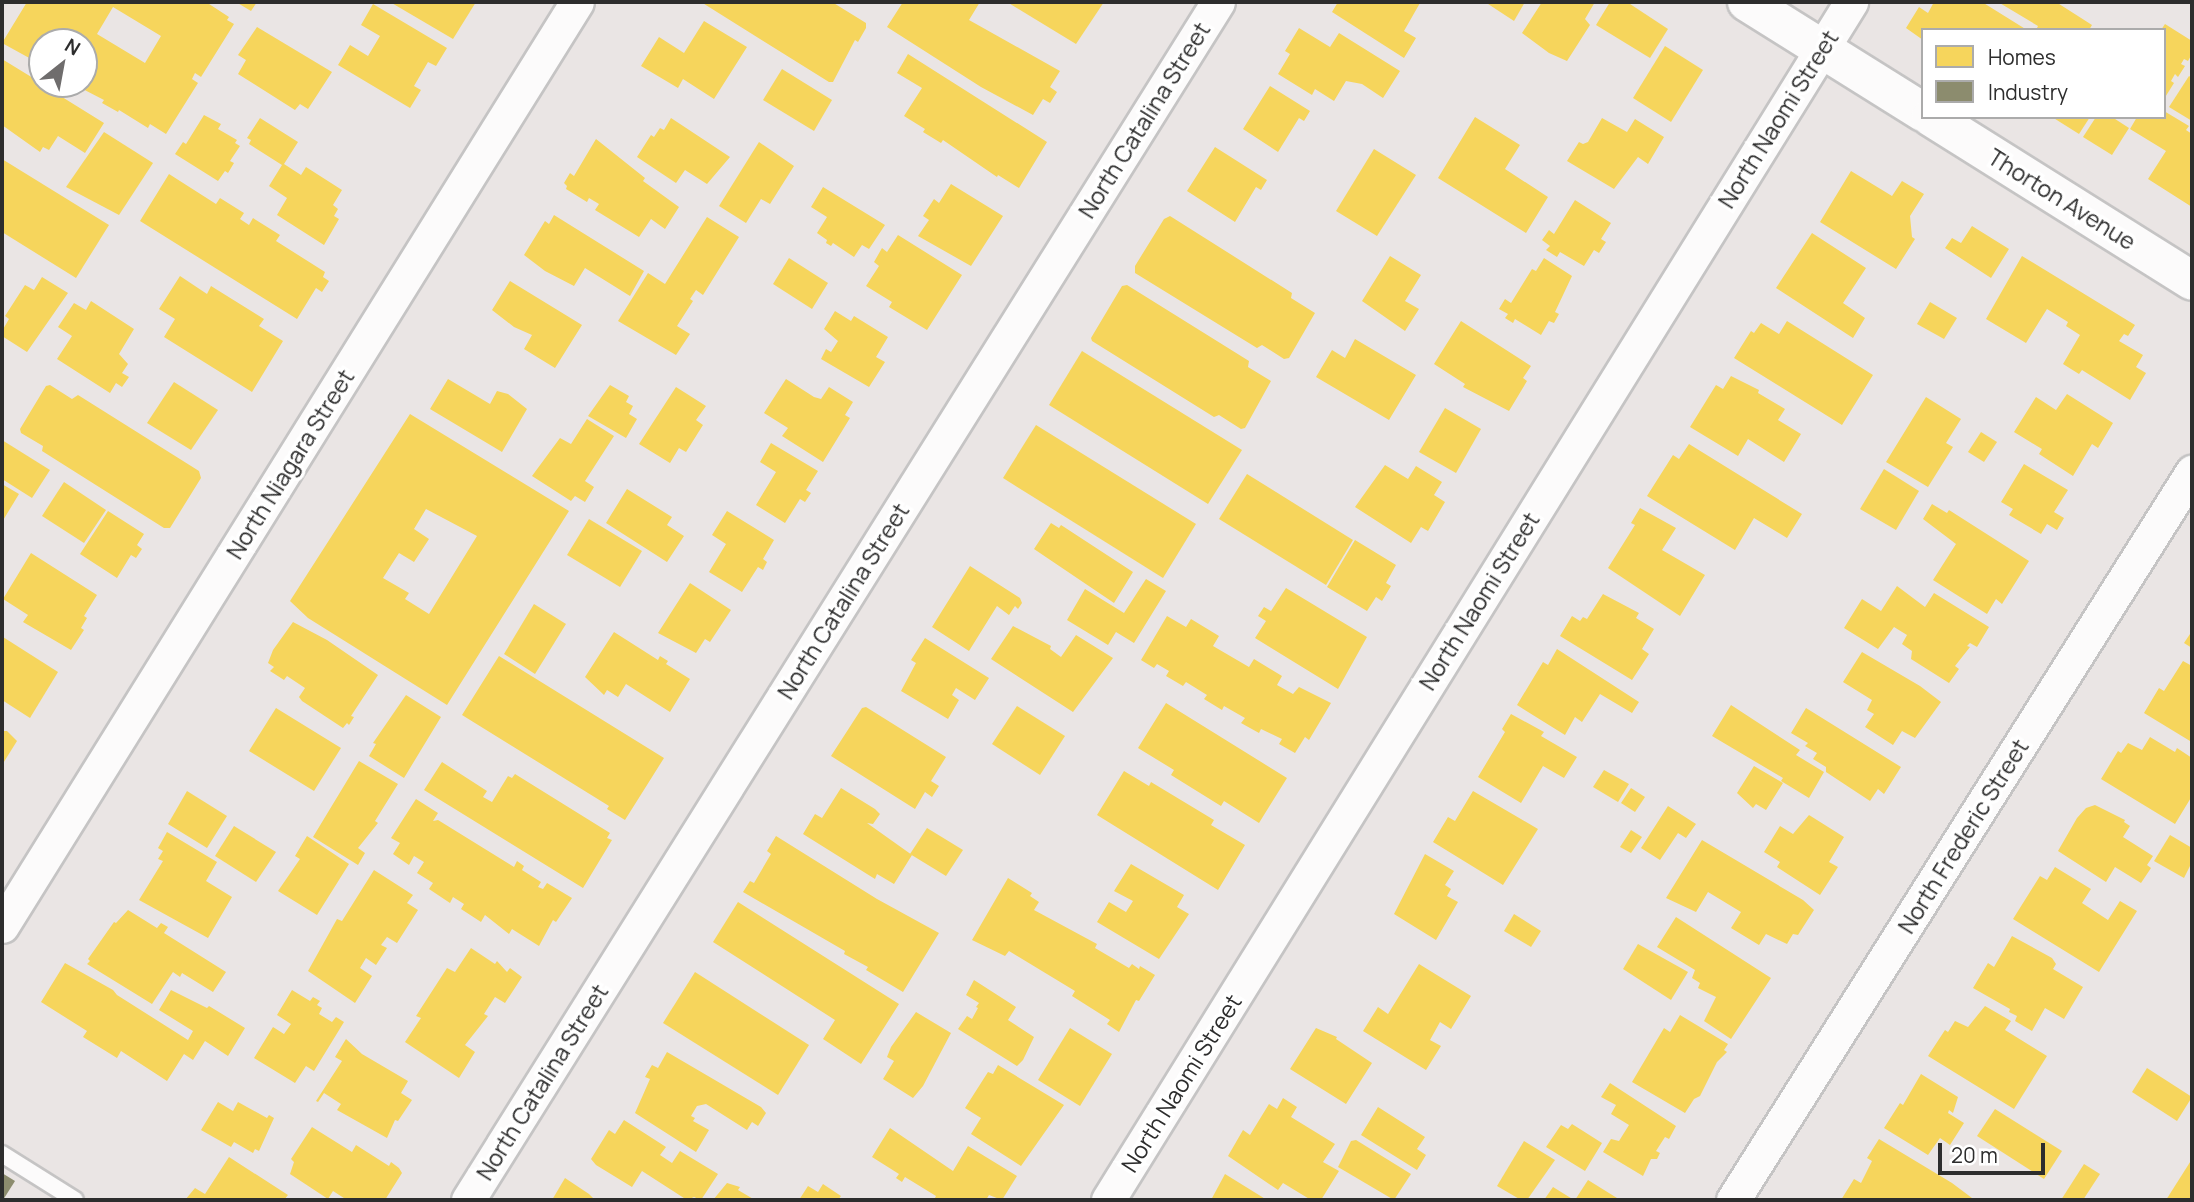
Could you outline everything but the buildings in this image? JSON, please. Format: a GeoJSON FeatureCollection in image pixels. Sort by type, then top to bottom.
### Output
{"type":"FeatureCollection","features":[{"type":"Feature","properties":{"kind":"street","name":"North Niagara Street"},"geometry":{"type":"LineString","coordinates":[[2,926],[577,2]]}},
{"type":"Feature","properties":{"kind":"street","name":"North Catalina Street"},"geometry":{"type":"LineString","coordinates":[[468,1200],[1218,2]]}},
{"type":"Feature","properties":{"kind":"street"},"geometry":{"type":"LineString","coordinates":[[1747,2],[1921,111]]}},
{"type":"Feature","properties":{"kind":"street","name":"North Naomi Street"},"geometry":{"type":"LineString","coordinates":[[1108,1200],[1851,2]]}},
{"type":"Feature","properties":{"kind":"street","name":"Thorton Avenue"},"geometry":{"type":"LineString","coordinates":[[1934,119],[2192,281]]}},
{"type":"Feature","properties":{"kind":"street","name":"North Frederic Street"},"geometry":{"type":"LineString","coordinates":[[1733,1200],[2192,472]]}},
{"type":"Feature","properties":{"kind":"lane"},"geometry":{"type":"LineString","coordinates":[[2,1154],[75,1200]]}}]}
